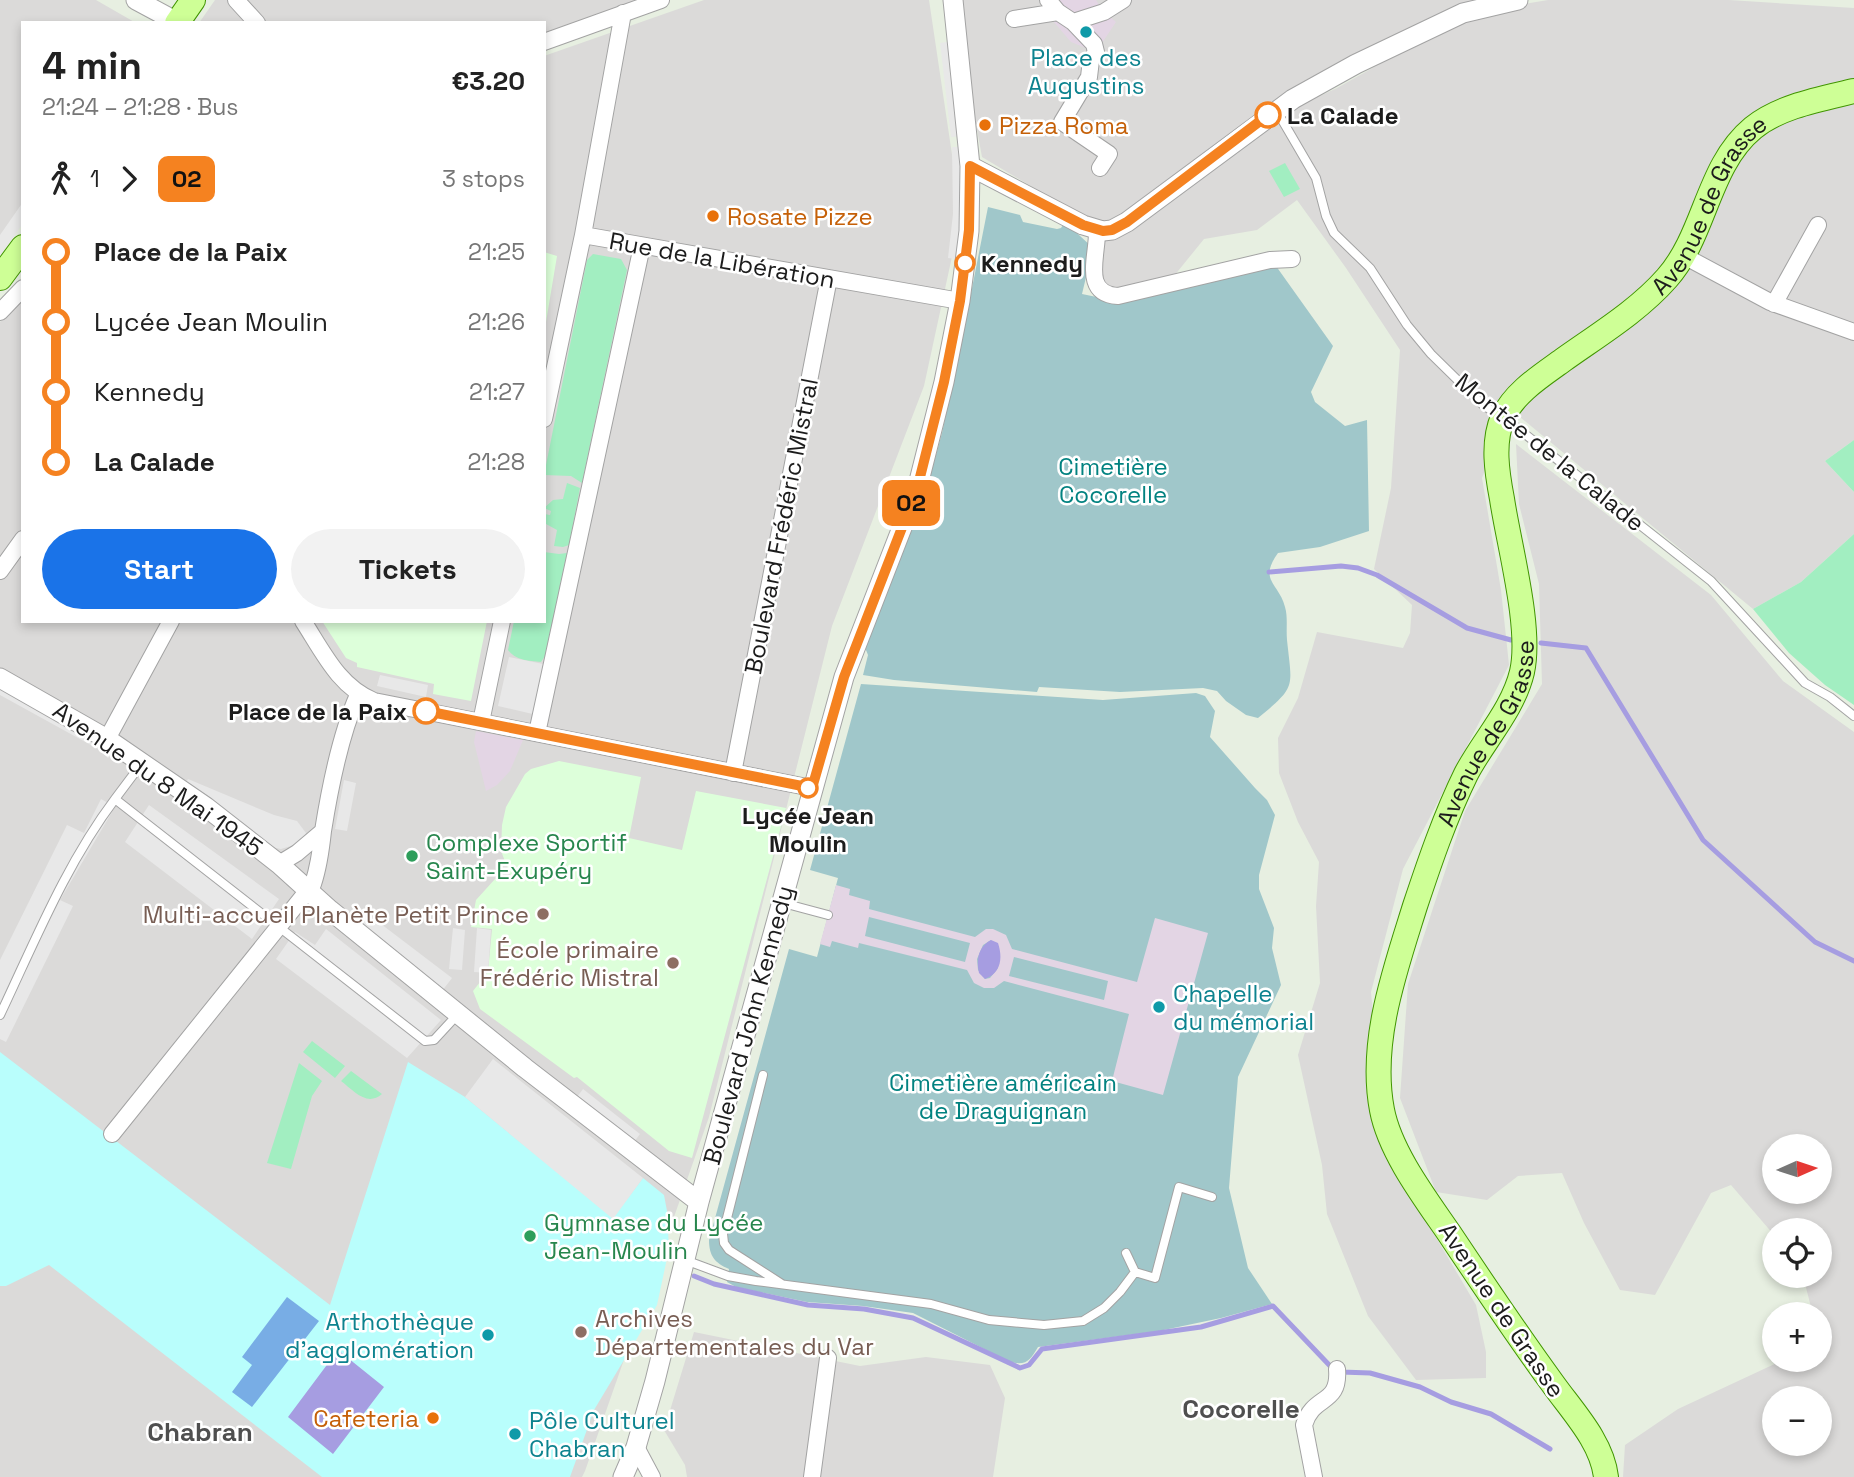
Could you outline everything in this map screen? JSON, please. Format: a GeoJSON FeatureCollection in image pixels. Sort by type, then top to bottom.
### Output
{"type":"FeatureCollection","features":[{"type":"Feature","properties":{"kind":"main road"},"geometry":{"type":"LineString","coordinates":[[178,21],[193,0]]}},
{"type":"Feature","properties":{"kind":"main road","name":"Avenue de Grasse"},"geometry":{"type":"LineString","coordinates":[[1606,1477],[1597,1447],[1420,1190],[1392,1139],[1383,1115],[1379,1092],[1379,1058],[1394,975],[1438,835],[1473,761],[1514,695],[1521,673],[1525,651],[1523,623],[1498,479],[1496,449],[1518,396],[1534,380],[1626,315],[1667,279],[1684,256],[1726,159],[1740,140],[1758,124],[1777,114],[1854,90]]}},
{"type":"Feature","properties":{"kind":"main road"},"geometry":{"type":"LineString","coordinates":[[0,278],[21,250]]}},
{"type":"Feature","properties":{"kind":"street"},"geometry":{"type":"LineString","coordinates":[[136,0],[175,21]]}},
{"type":"Feature","properties":{"kind":"street"},"geometry":{"type":"LineString","coordinates":[[236,0],[255,21]]}},
{"type":"Feature","properties":{"kind":"street"},"geometry":{"type":"LineString","coordinates":[[546,41],[662,0]]}},
{"type":"Feature","properties":{"kind":"street","name":"Boulevard John Kennedy"},"geometry":{"type":"LineString","coordinates":[[623,1477],[636,1447],[699,1202],[844,677],[917,489],[944,382],[960,301],[969,230],[970,166],[953,0]]}},
{"type":"Feature","properties":{"kind":"street"},"geometry":{"type":"LineString","coordinates":[[1073,22],[1104,12],[1123,0]]}},
{"type":"Feature","properties":{"kind":"street"},"geometry":{"type":"LineString","coordinates":[[970,166],[1090,227],[1112,230],[1127,222],[1276,110],[1356,64],[1463,13],[1518,0]]}},
{"type":"Feature","properties":{"kind":"street"},"geometry":{"type":"LineString","coordinates":[[1014,19],[1053,6],[1094,44],[1096,52],[1091,60],[1088,77],[1062,122],[1108,154],[1100,168]]}},
{"type":"Feature","properties":{"kind":"street","name":"Rue de la Libération"},"geometry":{"type":"LineString","coordinates":[[623,13],[583,235],[960,301]]}},
{"type":"Feature","properties":{"kind":"street"},"geometry":{"type":"LineString","coordinates":[[1774,304],[1818,225]]}},
{"type":"Feature","properties":{"kind":"street"},"geometry":{"type":"LineString","coordinates":[[1090,227],[1098,248],[1094,278],[1101,292],[1108,295],[1118,296],[1270,260],[1292,259]]}},
{"type":"Feature","properties":{"kind":"street"},"geometry":{"type":"LineString","coordinates":[[546,410],[583,235]]}},
{"type":"Feature","properties":{"kind":"street"},"geometry":{"type":"LineString","coordinates":[[537,733],[642,246]]}},
{"type":"Feature","properties":{"kind":"street"},"geometry":{"type":"LineString","coordinates":[[1684,256],[1774,304],[1854,332]]}},
{"type":"Feature","properties":{"kind":"street","name":"Boulevard Frédéric Mistral"},"geometry":{"type":"LineString","coordinates":[[733,773],[830,278]]}},
{"type":"Feature","properties":{"kind":"street"},"geometry":{"type":"LineString","coordinates":[[0,312],[21,290]]}},
{"type":"Feature","properties":{"kind":"street"},"geometry":{"type":"LineString","coordinates":[[0,571],[21,542]]}},
{"type":"Feature","properties":{"kind":"street"},"geometry":{"type":"LineString","coordinates":[[107,738],[170,623]]}},
{"type":"Feature","properties":{"kind":"street"},"geometry":{"type":"LineString","coordinates":[[304,623],[340,678],[358,695],[374,701],[812,788]]}},
{"type":"Feature","properties":{"kind":"street"},"geometry":{"type":"LineString","coordinates":[[481,722],[502,623]]}},
{"type":"Feature","properties":{"kind":"street","name":"Avenue du 8 Mai 1945"},"geometry":{"type":"LineString","coordinates":[[0,678],[107,738],[206,807],[279,864],[525,1068],[699,1202]]}},
{"type":"Feature","properties":{"kind":"street"},"geometry":{"type":"LineString","coordinates":[[113,1134],[220,997],[309,890],[319,865],[323,831],[342,741],[358,695]]}},
{"type":"Feature","properties":{"kind":"street"},"geometry":{"type":"LineString","coordinates":[[279,864],[323,831]]}},
{"type":"Feature","properties":{"kind":"street"},"geometry":{"type":"LineString","coordinates":[[812,1477],[828,1358]]}},
{"type":"Feature","properties":{"kind":"street"},"geometry":{"type":"LineString","coordinates":[[1314,1477],[1304,1425],[1306,1416],[1315,1404],[1333,1394],[1337,1387],[1338,1374]]}},
{"type":"Feature","properties":{"kind":"street"},"geometry":{"type":"LineString","coordinates":[[636,1447],[652,1477]]}},
{"type":"Feature","properties":{"kind":"lane","name":"Montée de la Calade"},"geometry":{"type":"LineString","coordinates":[[1276,110],[1316,178],[1326,216],[1334,233],[1370,268],[1407,325],[1431,354],[1483,405],[1507,420],[1711,581],[1804,683],[1854,716]]}},
{"type":"Feature","properties":{"kind":"lane"},"geometry":{"type":"LineString","coordinates":[[0,1015],[74,861],[95,826],[142,763]]}},
{"type":"Feature","properties":{"kind":"lane"},"geometry":{"type":"LineString","coordinates":[[115,799],[425,1041],[434,1040],[459,1013]]}},
{"type":"Feature","properties":{"kind":"lane"},"geometry":{"type":"LineString","coordinates":[[782,903],[828,915]]}},
{"type":"Feature","properties":{"kind":"lane"},"geometry":{"type":"LineString","coordinates":[[763,1075],[723,1234],[724,1243],[729,1250],[787,1287]]}},
{"type":"Feature","properties":{"kind":"lane"},"geometry":{"type":"LineString","coordinates":[[1126,1253],[1135,1272],[1155,1278],[1179,1187],[1212,1197]]}},
{"type":"Feature","properties":{"kind":"lane"},"geometry":{"type":"LineString","coordinates":[[685,1260],[728,1276],[787,1287],[931,1304],[989,1320],[1044,1325],[1083,1321],[1104,1308],[1135,1272]]}},
{"type":"Feature","properties":{"kind":"shaded area"},"geometry":{"type":"Polygon","coordinates":[[[0,0],[96,0],[133,21],[21,21],[21,222],[0,252],[0,0]]]}},
{"type":"Feature","properties":{"kind":"shaded area"},"geometry":{"type":"Polygon","coordinates":[[[215,0],[638,0],[546,32],[546,21],[200,21],[215,0]]]}},
{"type":"Feature","properties":{"kind":"shaded area"},"geometry":{"type":"Polygon","coordinates":[[[704,0],[929,0],[961,215],[924,386],[832,626],[709,1117],[585,1471],[582,1477],[0,1477],[0,322],[21,298],[21,623],[546,623],[546,55],[704,0]]]}},
{"type":"Feature","properties":{"kind":"shaded area"},"geometry":{"type":"Polygon","coordinates":[[[961,0],[1491,0],[1438,17],[1114,223],[1099,223],[1074,212],[982,157],[971,97],[961,0]]]}},
{"type":"Feature","properties":{"kind":"shaded area","name":"Place des Augustins"},"geometry":{"type":"Polygon","coordinates":[[[1041,0],[1096,0],[1104,12],[1116,22],[1096,52],[1071,42],[1047,14],[1041,0]]]}},
{"type":"Feature","properties":{"kind":"shaded area"},"geometry":{"type":"Polygon","coordinates":[[[1548,0],[1729,0],[1854,8],[1854,440],[1825,461],[1854,492],[1854,534],[1801,582],[1753,609],[1509,408],[1482,478],[1501,590],[1509,665],[1403,869],[1371,992],[1385,1151],[1476,1305],[1486,1352],[1486,1378],[1416,1380],[1368,1316],[1327,1214],[1322,1165],[1298,1055],[1320,983],[1316,906],[1319,862],[1298,822],[1279,773],[1278,738],[1298,698],[1317,632],[1403,648],[1410,633],[1412,605],[1374,569],[1391,488],[1400,350],[1297,200],[1257,230],[1204,239],[1174,276],[1110,292],[1100,281],[1102,241],[1120,235],[1294,108],[1337,88],[1440,30],[1507,7],[1548,0]]]}},
{"type":"Feature","properties":{"kind":"shaded area"},"geometry":{"type":"Polygon","coordinates":[[[953,41],[963,136],[951,137],[940,43],[953,41]]]}},
{"type":"Feature","properties":{"kind":"shaded area"},"geometry":{"type":"Polygon","coordinates":[[[952,147],[960,147],[961,215],[956,259],[948,258],[953,214],[952,147]]]}},
{"type":"Feature","properties":{"kind":"shaded area"},"geometry":{"type":"Polygon","coordinates":[[[1285,163],[1300,189],[1284,197],[1269,171],[1285,163]]]}},
{"type":"Feature","properties":{"kind":"shaded area"},"geometry":{"type":"Polygon","coordinates":[[[21,205],[21,226],[0,258],[0,235],[21,205]]]}},
{"type":"Feature","properties":{"kind":"shaded area"},"geometry":{"type":"Polygon","coordinates":[[[546,253],[557,256],[546,322],[546,253]]]}},
{"type":"Feature","properties":{"kind":"shaded area"},"geometry":{"type":"Polygon","coordinates":[[[593,254],[621,259],[627,270],[582,483],[571,476],[546,475],[546,465],[587,260],[593,254]]]}},
{"type":"Feature","properties":{"kind":"shaded area"},"geometry":{"type":"Polygon","coordinates":[[[1854,440],[1854,492],[1825,461],[1854,440]]]}},
{"type":"Feature","properties":{"kind":"shaded area"},"geometry":{"type":"Polygon","coordinates":[[[1516,444],[1711,595],[1783,681],[1854,732],[1854,1477],[1623,1477],[1625,1445],[1678,1409],[1762,1370],[1762,1372],[1832,1372],[1832,1302],[1810,1302],[1806,1288],[1832,1288],[1832,1218],[1762,1218],[1762,1221],[1731,1185],[1711,1193],[1655,1295],[1620,1290],[1584,1223],[1562,1173],[1518,1176],[1487,1200],[1436,1192],[1400,1098],[1408,984],[1465,811],[1542,684],[1539,584],[1519,504],[1516,444]]]}},
{"type":"Feature","properties":{"kind":"shaded area"},"geometry":{"type":"Polygon","coordinates":[[[567,483],[580,488],[569,545],[563,547],[554,546],[557,530],[546,524],[546,514],[550,515],[551,511],[546,506],[553,500],[563,499],[567,483]]]}},
{"type":"Feature","properties":{"kind":"shaded area"},"geometry":{"type":"Polygon","coordinates":[[[1854,534],[1854,705],[1825,685],[1789,653],[1753,609],[1801,582],[1854,534]]]}},
{"type":"Feature","properties":{"kind":"shaded area"},"geometry":{"type":"Polygon","coordinates":[[[546,552],[567,553],[545,656],[541,662],[527,660],[518,658],[508,650],[514,623],[546,623],[546,552]]]}},
{"type":"Feature","properties":{"kind":"shaded area"},"geometry":{"type":"Polygon","coordinates":[[[323,623],[487,623],[471,701],[433,694],[434,684],[357,667],[357,663],[346,658],[323,623]]]}},
{"type":"Feature","properties":{"kind":"shaded area"},"geometry":{"type":"Polygon","coordinates":[[[509,657],[548,665],[537,715],[498,706],[509,657]]]}},
{"type":"Feature","properties":{"kind":"shaded area"},"geometry":{"type":"Polygon","coordinates":[[[380,675],[428,685],[426,697],[377,686],[380,675]]]}},
{"type":"Feature","properties":{"kind":"shaded area"},"geometry":{"type":"Polygon","coordinates":[[[0,688],[114,752],[108,758],[98,749],[0,695],[0,688]]]}},
{"type":"Feature","properties":{"kind":"shaded area"},"geometry":{"type":"Polygon","coordinates":[[[476,731],[523,740],[510,771],[497,785],[486,791],[474,742],[476,731]]]}},
{"type":"Feature","properties":{"kind":"shaded area"},"geometry":{"type":"Polygon","coordinates":[[[559,761],[641,777],[629,838],[682,850],[696,791],[786,808],[692,1158],[669,1151],[577,1077],[574,1078],[480,1009],[473,991],[488,972],[492,929],[471,927],[476,900],[495,879],[505,880],[510,874],[501,851],[506,807],[525,774],[531,769],[559,761]]]}},
{"type":"Feature","properties":{"kind":"shaded area"},"geometry":{"type":"Polygon","coordinates":[[[188,779],[274,815],[297,821],[306,833],[301,843],[281,849],[271,847],[184,786],[188,779]]]}},
{"type":"Feature","properties":{"kind":"shaded area"},"geometry":{"type":"Polygon","coordinates":[[[344,780],[356,783],[347,831],[335,829],[344,780]]]}},
{"type":"Feature","properties":{"kind":"shaded area"},"geometry":{"type":"Polygon","coordinates":[[[101,799],[115,807],[60,900],[73,906],[6,1042],[0,1039],[0,960],[67,825],[84,833],[101,799]]]}},
{"type":"Feature","properties":{"kind":"shaded area"},"geometry":{"type":"Polygon","coordinates":[[[149,805],[279,899],[252,939],[125,842],[149,805]]]}},
{"type":"Feature","properties":{"kind":"shaded area"},"geometry":{"type":"Polygon","coordinates":[[[836,885],[850,889],[849,895],[870,901],[869,909],[975,937],[986,929],[993,929],[1006,935],[1012,949],[1137,982],[1155,918],[1208,933],[1163,1095],[1112,1081],[1129,1014],[1004,981],[994,988],[984,988],[974,983],[967,970],[859,943],[858,948],[832,941],[830,947],[820,944],[836,885]],[[869,917],[865,936],[965,962],[970,943],[869,917]],[[991,940],[983,945],[977,959],[978,970],[985,979],[990,978],[998,968],[991,940]],[[1014,957],[1009,976],[1104,1000],[1108,981],[1014,957]]]}},
{"type":"Feature","properties":{"kind":"shaded area"},"geometry":{"type":"Polygon","coordinates":[[[360,908],[452,978],[442,991],[346,917],[360,908]]]}},
{"type":"Feature","properties":{"kind":"shaded area"},"geometry":{"type":"Polygon","coordinates":[[[453,928],[465,930],[462,970],[449,969],[453,928]]]}},
{"type":"Feature","properties":{"kind":"shaded area"},"geometry":{"type":"Polygon","coordinates":[[[477,928],[491,930],[488,973],[474,972],[477,928]]]}},
{"type":"Feature","properties":{"kind":"shaded area"},"geometry":{"type":"Polygon","coordinates":[[[326,929],[441,1020],[407,1058],[276,959],[295,932],[315,945],[326,929]]]}},
{"type":"Feature","properties":{"kind":"shaded area"},"geometry":{"type":"Polygon","coordinates":[[[991,940],[998,943],[1000,959],[994,973],[985,979],[979,973],[978,959],[983,946],[991,940]]]}},
{"type":"Feature","properties":{"kind":"shaded area"},"geometry":{"type":"Polygon","coordinates":[[[312,1041],[345,1066],[335,1078],[303,1052],[312,1041]]]}},
{"type":"Feature","properties":{"kind":"shaded area"},"geometry":{"type":"Polygon","coordinates":[[[0,1052],[330,1305],[408,1062],[465,1097],[613,1218],[643,1178],[664,1195],[667,1211],[669,1249],[657,1305],[594,1410],[570,1477],[322,1477],[49,1265],[6,1286],[0,1286],[0,1052]]]}},
{"type":"Feature","properties":{"kind":"shaded area"},"geometry":{"type":"Polygon","coordinates":[[[493,1059],[643,1178],[613,1219],[465,1097],[493,1059]]]}},
{"type":"Feature","properties":{"kind":"shaded area"},"geometry":{"type":"Polygon","coordinates":[[[299,1063],[322,1081],[312,1096],[291,1169],[267,1163],[299,1063]]]}},
{"type":"Feature","properties":{"kind":"shaded area"},"geometry":{"type":"Polygon","coordinates":[[[351,1071],[382,1094],[371,1099],[356,1093],[341,1081],[351,1071]]]}},
{"type":"Feature","properties":{"kind":"shaded area"},"geometry":{"type":"Polygon","coordinates":[[[583,1089],[640,1134],[634,1142],[577,1097],[583,1089]]]}},
{"type":"Feature","properties":{"kind":"shaded area"},"geometry":{"type":"Polygon","coordinates":[[[287,1297],[319,1321],[252,1407],[232,1392],[252,1365],[242,1357],[287,1297]]]}},
{"type":"Feature","properties":{"kind":"shaded area"},"geometry":{"type":"Polygon","coordinates":[[[694,1332],[860,1366],[926,1357],[990,1365],[1005,1398],[993,1477],[687,1477],[685,1465],[664,1430],[694,1332]]]}},
{"type":"Feature","properties":{"kind":"shaded area"},"geometry":{"type":"Polygon","coordinates":[[[338,1350],[384,1387],[333,1454],[288,1417],[338,1350]]]}},
{"type":"Feature","properties":{"kind":"green space","name":"Cimetière Cocorelle"},"geometry":{"type":"Polygon","coordinates":[[[988,207],[1020,215],[1023,222],[1057,229],[1065,222],[1093,248],[1082,294],[1116,301],[1276,266],[1333,346],[1311,392],[1315,402],[1345,426],[1367,420],[1369,531],[1320,547],[1278,553],[1272,562],[1270,576],[1286,611],[1290,677],[1286,692],[1258,718],[1246,715],[1217,691],[1203,688],[1120,692],[1039,687],[1037,692],[863,675],[868,655],[864,645],[928,484],[942,433],[988,207]]]}},
{"type":"Feature","properties":{"kind":"green space","name":"Cimetière américain de Draguignan"},"geometry":{"type":"Polygon","coordinates":[[[861,684],[1103,700],[1196,693],[1205,696],[1215,711],[1210,737],[1267,800],[1275,815],[1259,875],[1259,889],[1274,928],[1272,948],[1281,985],[1238,1077],[1229,1188],[1248,1268],[1272,1304],[1159,1331],[1038,1347],[1027,1361],[1016,1363],[913,1313],[807,1302],[736,1287],[727,1282],[729,1269],[714,1258],[709,1240],[789,949],[817,957],[838,878],[810,870],[861,684]]]}},
{"type":"Feature","properties":{"kind":"waterway"},"geometry":{"type":"LineString","coordinates":[[1269,572],[1341,566],[1358,568],[1377,575],[1467,628],[1511,640]]}},
{"type":"Feature","properties":{"kind":"waterway"},"geometry":{"type":"LineString","coordinates":[[1541,643],[1586,648],[1703,840],[1815,942],[1854,961]]}},
{"type":"Feature","properties":{"kind":"waterway"},"geometry":{"type":"LineString","coordinates":[[694,1276],[714,1284],[808,1305],[864,1309],[913,1318],[1020,1368],[1029,1365],[1042,1349],[1201,1327],[1273,1306],[1333,1369],[1341,1372],[1370,1373],[1420,1387],[1451,1402],[1491,1414],[1550,1449]]}},
{"type":"Feature","properties":{"kind":"bus line","name":"02"},"geometry":{"type":"LineString","coordinates":[[426,711],[812,788],[844,677],[917,489],[944,382],[960,301],[969,230],[970,166],[1083,225],[1103,231],[1112,230],[1127,222],[1268,115]]}},
{"type":"Feature","properties":{"kind":"place","name":"Place des Augustins"},"geometry":{"type":"Point","coordinates":[1086,32]}},
{"type":"Feature","properties":{"kind":"place","name":"La Calade"},"geometry":{"type":"Point","coordinates":[1268,115]}},
{"type":"Feature","properties":{"kind":"place","name":"Pizza Roma"},"geometry":{"type":"Point","coordinates":[985,125]}},
{"type":"Feature","properties":{"kind":"place","name":"Rosate Pizze"},"geometry":{"type":"Point","coordinates":[713,216]}},
{"type":"Feature","properties":{"kind":"place","name":"Kennedy"},"geometry":{"type":"Point","coordinates":[965,263]}},
{"type":"Feature","properties":{"kind":"place","name":"Place de la Paix"},"geometry":{"type":"Point","coordinates":[426,711]}},
{"type":"Feature","properties":{"kind":"place","name":"Lycée Jean Moulin"},"geometry":{"type":"Point","coordinates":[808,788]}},
{"type":"Feature","properties":{"kind":"place","name":"Complexe Sportif Saint-Exupéry"},"geometry":{"type":"Point","coordinates":[412,856]}},
{"type":"Feature","properties":{"kind":"place","name":"Multi-accueil Planète Petit Prince"},"geometry":{"type":"Point","coordinates":[543,914]}},
{"type":"Feature","properties":{"kind":"place","name":"École primaire Frédéric Mistral"},"geometry":{"type":"Point","coordinates":[673,963]}},
{"type":"Feature","properties":{"kind":"place","name":"Chapelle du mémorial"},"geometry":{"type":"Point","coordinates":[1159,1007]}},
{"type":"Feature","properties":{"kind":"place","name":"Gymnase du Lycée Jean-Moulin"},"geometry":{"type":"Point","coordinates":[530,1236]}},
{"type":"Feature","properties":{"kind":"place","name":"Archives Départementales du Var"},"geometry":{"type":"Point","coordinates":[581,1332]}},
{"type":"Feature","properties":{"kind":"place","name":"Arthothèque d'agglomération"},"geometry":{"type":"Point","coordinates":[488,1335]}},
{"type":"Feature","properties":{"kind":"place","name":"Cafeteria"},"geometry":{"type":"Point","coordinates":[433,1418]}},
{"type":"Feature","properties":{"kind":"place","name":"Pôle Culturel Chabran"},"geometry":{"type":"Point","coordinates":[515,1434]}},
{"type":"Feature","properties":{"kind":"district","name":"Cocorelle"},"geometry":{"type":"Point","coordinates":[1241,1409]}},
{"type":"Feature","properties":{"kind":"district","name":"Chabran"},"geometry":{"type":"Point","coordinates":[200,1432]}}]}
